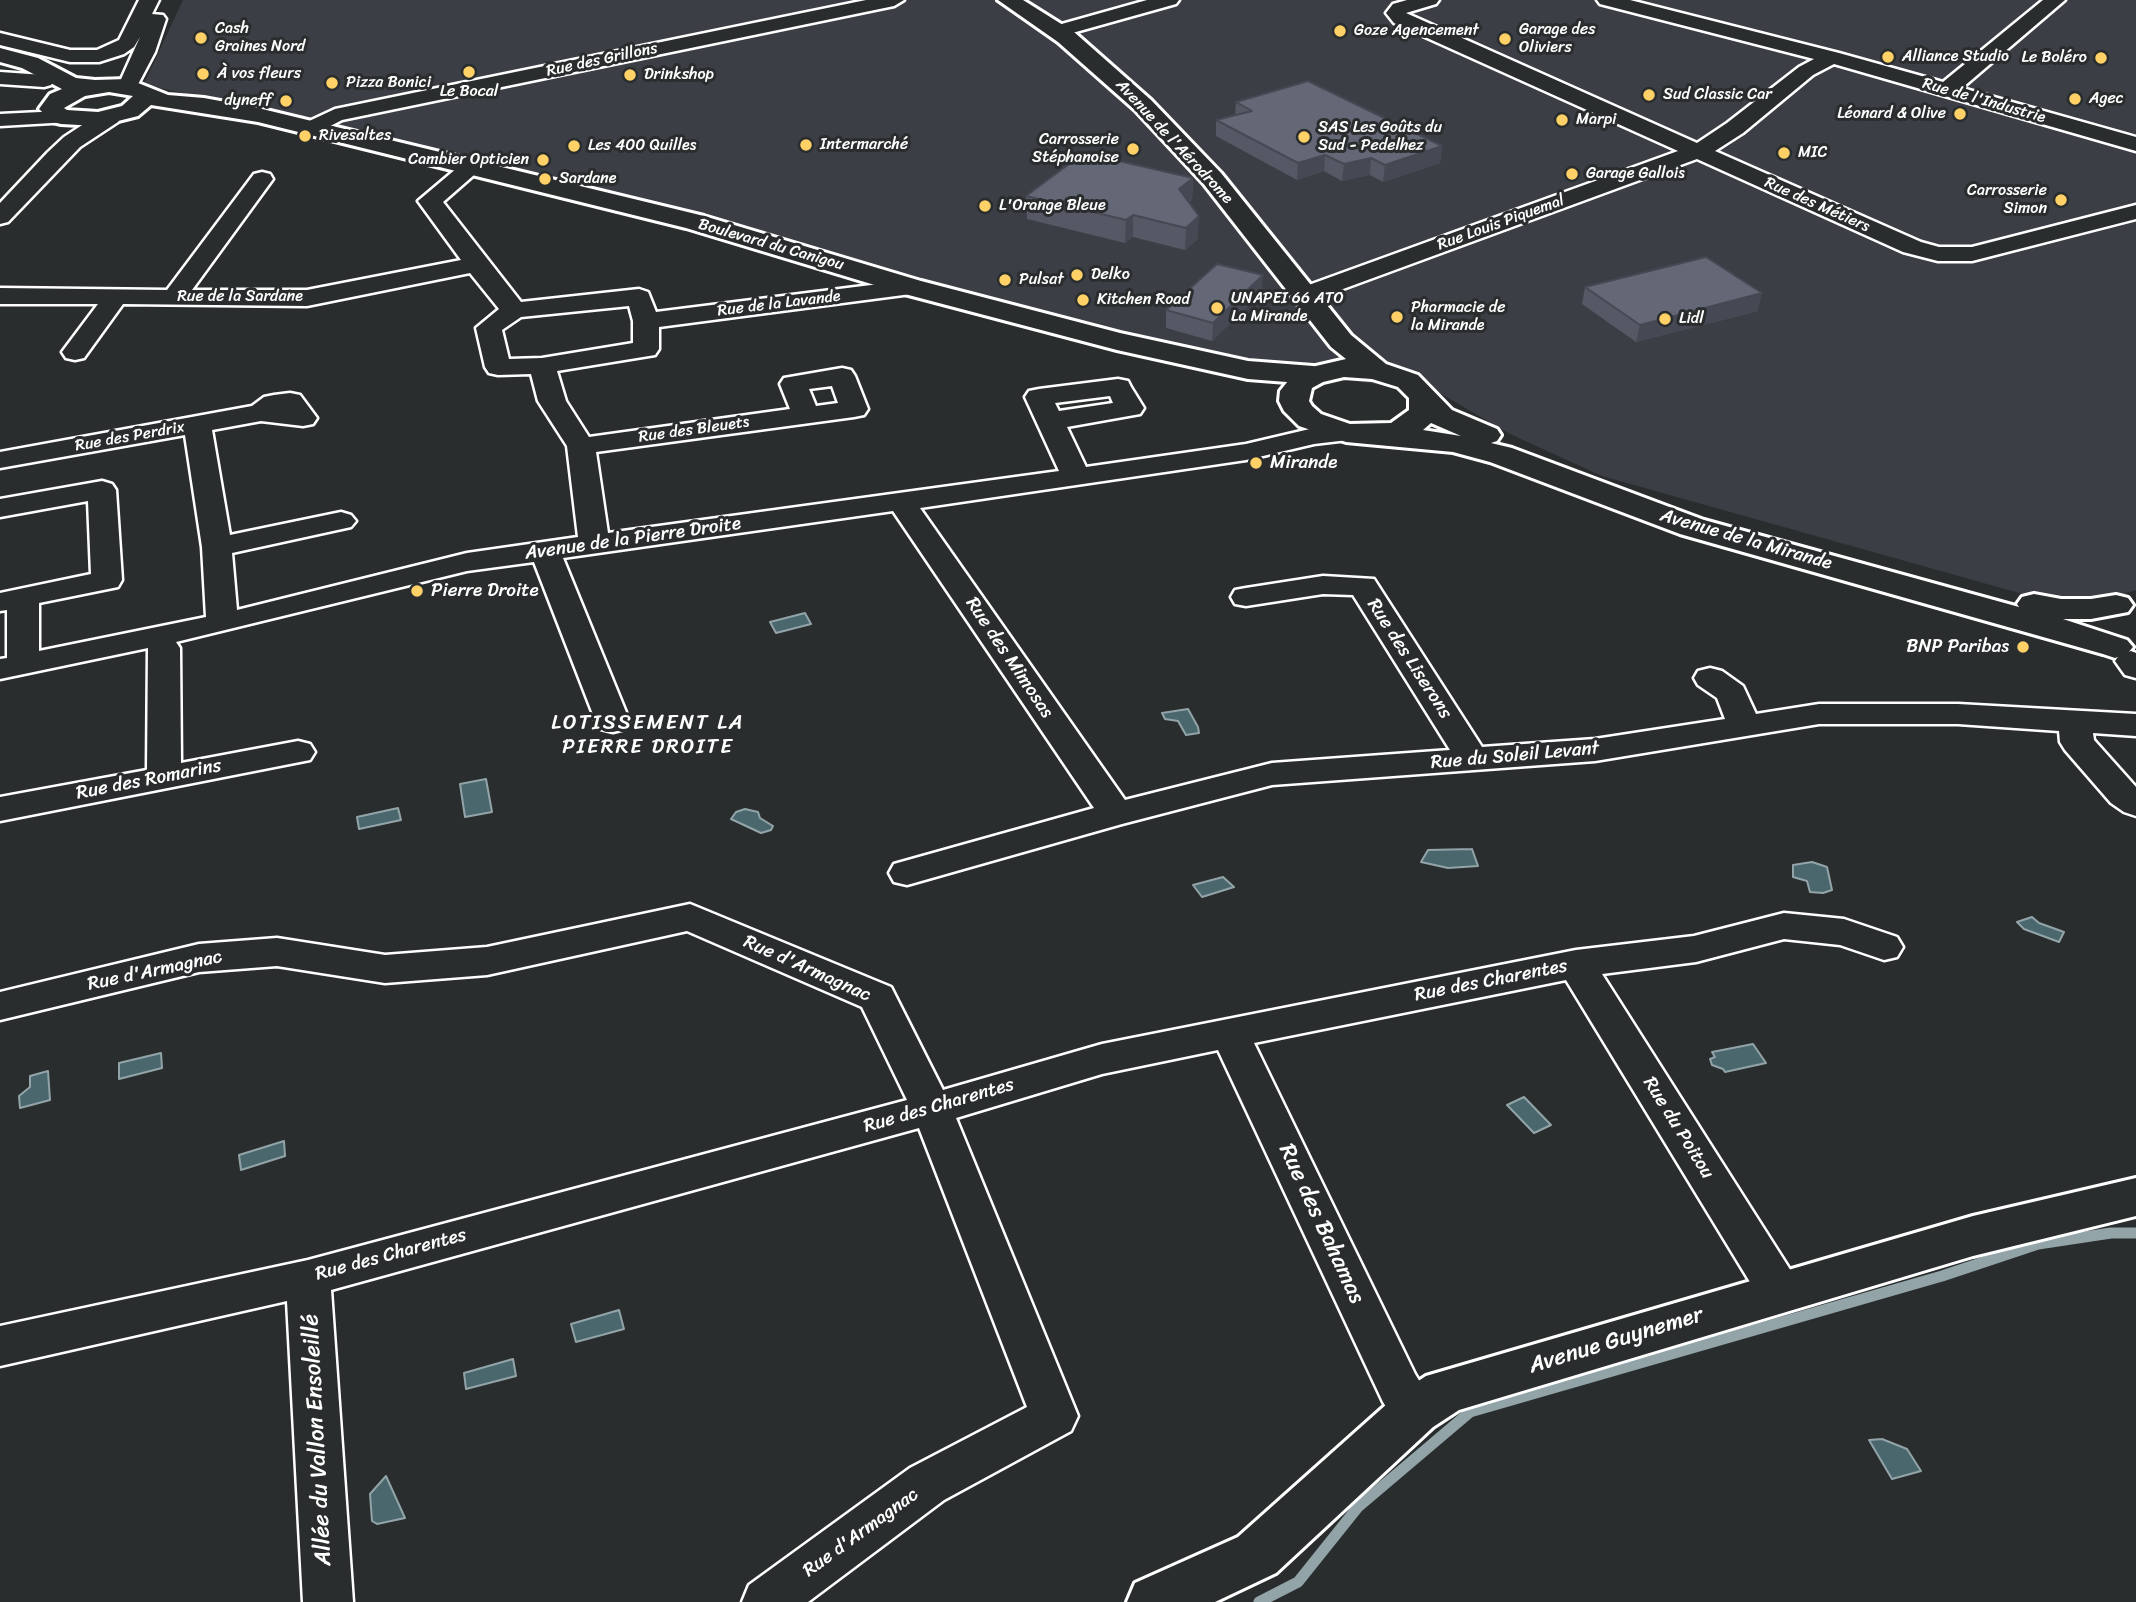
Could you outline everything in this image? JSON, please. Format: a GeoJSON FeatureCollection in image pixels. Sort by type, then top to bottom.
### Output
{"type":"FeatureCollection","features":[{"type":"Feature","properties":{"kind":"street"},"geometry":{"type":"LineString","coordinates":[[0,38],[69,56],[99,56],[117,50],[127,43],[152,9],[165,0]]}},
{"type":"Feature","properties":{"kind":"street","name":"Rue des Grillons"},"geometry":{"type":"LineString","coordinates":[[303,126],[335,115],[894,0]]}},
{"type":"Feature","properties":{"kind":"street","name":"Avenue de l'Aérodrome"},"geometry":{"type":"LineString","coordinates":[[1009,0],[1058,31],[1143,105],[1203,169],[1340,341],[1376,370]]}},
{"type":"Feature","properties":{"kind":"street"},"geometry":{"type":"LineString","coordinates":[[1058,31],[1169,0]]}},
{"type":"Feature","properties":{"kind":"street"},"geometry":{"type":"LineString","coordinates":[[1429,0],[1400,8],[1396,13],[1401,19],[1699,151]]}},
{"type":"Feature","properties":{"kind":"street"},"geometry":{"type":"LineString","coordinates":[[1607,0],[1832,57]]}},
{"type":"Feature","properties":{"kind":"street"},"geometry":{"type":"LineString","coordinates":[[1947,90],[2055,0]]}},
{"type":"Feature","properties":{"kind":"street"},"geometry":{"type":"LineString","coordinates":[[0,119],[60,110],[96,86],[119,75],[152,9]]}},
{"type":"Feature","properties":{"kind":"street"},"geometry":{"type":"LineString","coordinates":[[114,116],[138,106],[136,91],[152,9]]}},
{"type":"Feature","properties":{"kind":"street"},"geometry":{"type":"LineString","coordinates":[[0,55],[30,63],[70,84],[96,86]]}},
{"type":"Feature","properties":{"kind":"street","name":"Rue Louis Piquemal"},"geometry":{"type":"LineString","coordinates":[[1305,297],[1323,288],[1699,151],[1735,128],[1806,71],[1832,57]]}},
{"type":"Feature","properties":{"kind":"street","name":"Rue de l'Industrie"},"geometry":{"type":"LineString","coordinates":[[1832,57],[2136,144]]}},
{"type":"Feature","properties":{"kind":"street"},"geometry":{"type":"LineString","coordinates":[[0,61],[28,71],[60,110]]}},
{"type":"Feature","properties":{"kind":"street"},"geometry":{"type":"LineString","coordinates":[[0,78],[31,82],[60,110]]}},
{"type":"Feature","properties":{"kind":"street","name":"Boulevard du Canigou"},"geometry":{"type":"LineString","coordinates":[[96,86],[136,91],[167,102],[258,114],[695,222],[911,287],[1118,341],[1248,370],[1321,373],[1344,368],[1376,370]]}},
{"type":"Feature","properties":{"kind":"street"},"geometry":{"type":"LineString","coordinates":[[0,217],[60,110]]}},
{"type":"Feature","properties":{"kind":"street","name":"Boulevard du Canigou"},"geometry":{"type":"LineString","coordinates":[[60,110],[114,116],[208,113],[303,126]]}},
{"type":"Feature","properties":{"kind":"street","name":"Rue des Métiers"},"geometry":{"type":"LineString","coordinates":[[1699,151],[1833,214],[1912,247],[1938,254],[1972,254],[2136,212]]}},
{"type":"Feature","properties":{"kind":"street"},"geometry":{"type":"LineString","coordinates":[[471,168],[430,201],[514,310]]}},
{"type":"Feature","properties":{"kind":"street"},"geometry":{"type":"LineString","coordinates":[[174,297],[262,179]]}},
{"type":"Feature","properties":{"kind":"street","name":"Rue de la Sardane"},"geometry":{"type":"LineString","coordinates":[[0,296],[307,298],[476,264]]}},
{"type":"Feature","properties":{"kind":"street","name":"Rue de la Lavande"},"geometry":{"type":"LineString","coordinates":[[646,321],[911,287]]}},
{"type":"Feature","properties":{"kind":"street"},"geometry":{"type":"LineString","coordinates":[[75,352],[116,297]]}},
{"type":"Feature","properties":{"kind":"street"},"geometry":{"type":"LineString","coordinates":[[639,297],[646,321],[646,349],[542,366],[498,366],[489,328],[514,310],[639,297]]}},
{"type":"Feature","properties":{"kind":"street"},"geometry":{"type":"LineString","coordinates":[[1274,447],[1288,434],[1296,406],[1295,391],[1302,382],[1321,373],[1339,354],[1340,341]]}},
{"type":"Feature","properties":{"kind":"street"},"geometry":{"type":"LineString","coordinates":[[542,366],[552,401],[581,446],[594,543]]}},
{"type":"Feature","properties":{"kind":"street","name":"Boulevard du Canigou"},"geometry":{"type":"LineString","coordinates":[[1248,370],[1273,381],[1310,420],[1326,428],[1346,433],[1379,434]]}},
{"type":"Feature","properties":{"kind":"street","name":"Avenue de la Mirande"},"geometry":{"type":"LineString","coordinates":[[1376,370],[1417,387],[1425,400],[1441,416],[1458,425],[1655,501],[2032,603],[2062,609],[2091,609],[2126,602]]}},
{"type":"Feature","properties":{"kind":"street"},"geometry":{"type":"LineString","coordinates":[[1379,434],[1415,422],[1424,412],[1425,400]]}},
{"type":"Feature","properties":{"kind":"street","name":"Rue des Perdrix"},"geometry":{"type":"LineString","coordinates":[[9,458],[261,413]]}},
{"type":"Feature","properties":{"kind":"street","name":"Rue des Bleuets"},"geometry":{"type":"LineString","coordinates":[[581,446],[806,415]]}},
{"type":"Feature","properties":{"kind":"street"},"geometry":{"type":"LineString","coordinates":[[1051,421],[1076,477]]}},
{"type":"Feature","properties":{"kind":"street"},"geometry":{"type":"LineString","coordinates":[[197,425],[217,547],[222,624]]}},
{"type":"Feature","properties":{"kind":"street","name":"Avenue de la Pierre Droite"},"geometry":{"type":"LineString","coordinates":[[11,667],[222,624],[467,562],[902,503],[1274,447],[1314,436],[1346,433]]}},
{"type":"Feature","properties":{"kind":"street","name":"Avenue de la Mirande"},"geometry":{"type":"LineString","coordinates":[[1379,434],[1454,443],[1501,455],[1692,527],[2066,631],[2129,660]]}},
{"type":"Feature","properties":{"kind":"street"},"geometry":{"type":"LineString","coordinates":[[9,458],[9,507],[102,490],[107,580],[12,600],[11,667]]}},
{"type":"Feature","properties":{"kind":"street","name":"Rue des Mimosas"},"geometry":{"type":"LineString","coordinates":[[902,503],[1116,814]]}},
{"type":"Feature","properties":{"kind":"street"},"geometry":{"type":"LineString","coordinates":[[217,547],[341,521]]}},
{"type":"Feature","properties":{"kind":"street"},"geometry":{"type":"LineString","coordinates":[[545,551],[613,722]]}},
{"type":"Feature","properties":{"kind":"street","name":"Rue des Liserons"},"geometry":{"type":"LineString","coordinates":[[1246,597],[1322,585],[1363,586],[1474,761]]}},
{"type":"Feature","properties":{"kind":"street"},"geometry":{"type":"LineString","coordinates":[[2126,602],[2106,617],[2105,629],[2129,660]]}},
{"type":"Feature","properties":{"kind":"street"},"geometry":{"type":"LineString","coordinates":[[157,638],[164,648],[164,776]]}},
{"type":"Feature","properties":{"kind":"street"},"geometry":{"type":"LineString","coordinates":[[1710,678],[1731,694],[1745,726]]}},
{"type":"Feature","properties":{"kind":"street","name":"Rue du Soleil Levant"},"geometry":{"type":"LineString","coordinates":[[906,873],[1116,814],[1272,774],[1595,750],[1819,714],[1958,714],[2135,724]]}},
{"type":"Feature","properties":{"kind":"street"},"geometry":{"type":"LineString","coordinates":[[2074,721],[2077,742],[2123,795],[2136,804]]}},
{"type":"Feature","properties":{"kind":"street","name":"Rue des Romarins"},"geometry":{"type":"LineString","coordinates":[[0,809],[298,752]]}},
{"type":"Feature","properties":{"kind":"street","name":"Rue d'Armagnac"},"geometry":{"type":"LineString","coordinates":[[0,1006],[199,958],[277,952],[385,969],[486,961],[690,917],[877,997],[932,1109],[1054,1416],[927,1484],[767,1602]]}},
{"type":"Feature","properties":{"kind":"street","name":"Rue des Charentes"},"geometry":{"type":"LineString","coordinates":[[0,1346],[308,1278],[932,1109],[1102,1059],[1576,964],[1696,949],[1784,926],[1844,932],[1884,947]]}},
{"type":"Feature","properties":{"kind":"street","name":"Rue du Poitou"},"geometry":{"type":"LineString","coordinates":[[1576,964],[1780,1292]]}},
{"type":"Feature","properties":{"kind":"street","name":"Rue des Bahamas"},"geometry":{"type":"LineString","coordinates":[[1230,1034],[1399,1388],[1415,1411]]}},
{"type":"Feature","properties":{"kind":"street","name":"Avenue Guynemer"},"geometry":{"type":"LineString","coordinates":[[1155,1602],[1257,1555],[1415,1411],[1444,1392],[1973,1236],[2136,1197]]}},
{"type":"Feature","properties":{"kind":"street","name":"Allée du Vallon Ensoleillé"},"geometry":{"type":"LineString","coordinates":[[308,1278],[328,1602]]}},
{"type":"Feature","properties":{"kind":"shaded area"},"geometry":{"type":"Polygon","coordinates":[[[183,0],[2136,0],[2136,590],[2088,604],[2062,605],[1602,476],[1508,433],[1440,393],[1268,369],[1092,330],[691,215],[144,84],[183,0]]]}},
{"type":"Feature","properties":{"kind":"water"},"geometry":{"type":"Polygon","coordinates":[[[805,613],[811,624],[776,633],[770,622],[805,613]]]}},
{"type":"Feature","properties":{"kind":"water"},"geometry":{"type":"Polygon","coordinates":[[[1188,709],[1199,733],[1186,735],[1178,721],[1165,719],[1162,713],[1188,709]]]}},
{"type":"Feature","properties":{"kind":"water"},"geometry":{"type":"Polygon","coordinates":[[[486,779],[492,812],[465,817],[460,784],[486,779]]]}},
{"type":"Feature","properties":{"kind":"water"},"geometry":{"type":"Polygon","coordinates":[[[398,808],[401,820],[359,829],[357,817],[398,808]]]}},
{"type":"Feature","properties":{"kind":"water"},"geometry":{"type":"Polygon","coordinates":[[[745,809],[758,812],[760,818],[773,826],[771,830],[761,833],[731,819],[736,812],[745,809]]]}},
{"type":"Feature","properties":{"kind":"water"},"geometry":{"type":"Polygon","coordinates":[[[1472,849],[1478,866],[1448,868],[1421,862],[1428,850],[1472,849]]]}},
{"type":"Feature","properties":{"kind":"water"},"geometry":{"type":"Polygon","coordinates":[[[1812,862],[1827,867],[1832,890],[1823,893],[1810,892],[1807,881],[1793,877],[1793,865],[1812,862]]]}},
{"type":"Feature","properties":{"kind":"water"},"geometry":{"type":"Polygon","coordinates":[[[1223,877],[1234,887],[1202,897],[1193,885],[1223,877]]]}},
{"type":"Feature","properties":{"kind":"water"},"geometry":{"type":"Polygon","coordinates":[[[2032,917],[2039,923],[2064,932],[2059,942],[2024,929],[2017,922],[2032,917]]]}},
{"type":"Feature","properties":{"kind":"water"},"geometry":{"type":"Polygon","coordinates":[[[1753,1044],[1766,1063],[1725,1072],[1712,1065],[1710,1059],[1715,1057],[1712,1052],[1753,1044]]]}},
{"type":"Feature","properties":{"kind":"water"},"geometry":{"type":"Polygon","coordinates":[[[161,1053],[162,1068],[119,1079],[119,1063],[161,1053]]]}},
{"type":"Feature","properties":{"kind":"water"},"geometry":{"type":"Polygon","coordinates":[[[48,1071],[50,1100],[20,1108],[19,1096],[30,1087],[30,1076],[48,1071]]]}},
{"type":"Feature","properties":{"kind":"water"},"geometry":{"type":"Polygon","coordinates":[[[1524,1097],[1551,1125],[1534,1133],[1507,1105],[1524,1097]]]}},
{"type":"Feature","properties":{"kind":"water"},"geometry":{"type":"Polygon","coordinates":[[[284,1141],[285,1156],[241,1170],[239,1155],[284,1141]]]}},
{"type":"Feature","properties":{"kind":"water"},"geometry":{"type":"Polygon","coordinates":[[[619,1310],[624,1329],[576,1342],[571,1324],[619,1310]]]}},
{"type":"Feature","properties":{"kind":"water"},"geometry":{"type":"Polygon","coordinates":[[[513,1359],[516,1376],[466,1389],[464,1373],[513,1359]]]}},
{"type":"Feature","properties":{"kind":"water"},"geometry":{"type":"Polygon","coordinates":[[[1882,1439],[1907,1449],[1921,1471],[1892,1479],[1869,1440],[1882,1439]]]}},
{"type":"Feature","properties":{"kind":"water"},"geometry":{"type":"Polygon","coordinates":[[[386,1476],[405,1518],[377,1524],[372,1521],[370,1494],[386,1476]]]}},
{"type":"Feature","properties":{"kind":"building","name":"SAS Les Goûts du Sud - Pedelhez"},"geometry":{"type":"Polygon","coordinates":[[[1308,81],[1442,146],[1385,165],[1371,158],[1344,164],[1325,155],[1298,163],[1216,120],[1252,111],[1236,102],[1308,81]]]}},
{"type":"Feature","properties":{"kind":"building"},"geometry":{"type":"Polygon","coordinates":[[[1084,153],[1193,178],[1179,189],[1199,216],[1186,228],[1133,215],[1126,220],[1026,196],[1084,153]]]}},
{"type":"Feature","properties":{"kind":"building"},"geometry":{"type":"Polygon","coordinates":[[[1706,257],[1762,293],[1640,325],[1585,287],[1706,257]]]}},
{"type":"Feature","properties":{"kind":"building"},"geometry":{"type":"Polygon","coordinates":[[[1217,264],[1263,275],[1213,323],[1166,310],[1217,264]]]}},
{"type":"Feature","properties":{"kind":"waterway"},"geometry":{"type":"LineString","coordinates":[[1259,1602],[1298,1582],[1358,1507],[1470,1412],[1942,1276],[2038,1244],[2111,1233],[2136,1233]]}},
{"type":"Feature","properties":{"kind":"place","name":"Goze Agencement"},"geometry":{"type":"Point","coordinates":[1340,31]}},
{"type":"Feature","properties":{"kind":"place","name":"Cash Graines Nord"},"geometry":{"type":"Point","coordinates":[201,38]}},
{"type":"Feature","properties":{"kind":"place","name":"Garage des Oliviers"},"geometry":{"type":"Point","coordinates":[1505,39]}},
{"type":"Feature","properties":{"kind":"place","name":"Alliance Studio"},"geometry":{"type":"Point","coordinates":[1888,57]}},
{"type":"Feature","properties":{"kind":"place","name":"Le Boléro"},"geometry":{"type":"Point","coordinates":[2101,58]}},
{"type":"Feature","properties":{"kind":"place","name":"Le Bocal"},"geometry":{"type":"Point","coordinates":[469,72]}},
{"type":"Feature","properties":{"kind":"place","name":"À vos fleurs"},"geometry":{"type":"Point","coordinates":[203,74]}},
{"type":"Feature","properties":{"kind":"place","name":"Drinkshop"},"geometry":{"type":"Point","coordinates":[630,75]}},
{"type":"Feature","properties":{"kind":"place","name":"Pizza Bonici"},"geometry":{"type":"Point","coordinates":[332,83]}},
{"type":"Feature","properties":{"kind":"place","name":"Sud Classic Car"},"geometry":{"type":"Point","coordinates":[1649,95]}},
{"type":"Feature","properties":{"kind":"place","name":"Agec"},"geometry":{"type":"Point","coordinates":[2075,99]}},
{"type":"Feature","properties":{"kind":"place","name":"dyneff"},"geometry":{"type":"Point","coordinates":[286,101]}},
{"type":"Feature","properties":{"kind":"place","name":"Léonard & Olive"},"geometry":{"type":"Point","coordinates":[1960,114]}},
{"type":"Feature","properties":{"kind":"place","name":"Marpi"},"geometry":{"type":"Point","coordinates":[1562,120]}},
{"type":"Feature","properties":{"kind":"place","name":"Rivesaltes"},"geometry":{"type":"Point","coordinates":[305,136]}},
{"type":"Feature","properties":{"kind":"place","name":"SAS Les Goûts du Sud - Pedelhez"},"geometry":{"type":"Point","coordinates":[1304,137]}},
{"type":"Feature","properties":{"kind":"place","name":"Intermarché"},"geometry":{"type":"Point","coordinates":[806,145]}},
{"type":"Feature","properties":{"kind":"place","name":"Les 400 Quilles"},"geometry":{"type":"Point","coordinates":[574,146]}},
{"type":"Feature","properties":{"kind":"place","name":"Carrosserie Stéphanoise"},"geometry":{"type":"Point","coordinates":[1133,149]}},
{"type":"Feature","properties":{"kind":"place","name":"MIC"},"geometry":{"type":"Point","coordinates":[1784,153]}},
{"type":"Feature","properties":{"kind":"place","name":"Cambier Opticien"},"geometry":{"type":"Point","coordinates":[543,160]}},
{"type":"Feature","properties":{"kind":"place","name":"Garage Gallois"},"geometry":{"type":"Point","coordinates":[1572,174]}},
{"type":"Feature","properties":{"kind":"place","name":"Sardane"},"geometry":{"type":"Point","coordinates":[545,179]}},
{"type":"Feature","properties":{"kind":"place","name":"Carrosserie Simon"},"geometry":{"type":"Point","coordinates":[2061,200]}},
{"type":"Feature","properties":{"kind":"place","name":"L'Orange Bleue"},"geometry":{"type":"Point","coordinates":[985,206]}},
{"type":"Feature","properties":{"kind":"place","name":"Delko"},"geometry":{"type":"Point","coordinates":[1077,275]}},
{"type":"Feature","properties":{"kind":"place","name":"Pulsat"},"geometry":{"type":"Point","coordinates":[1005,280]}},
{"type":"Feature","properties":{"kind":"place","name":"Kitchen Road"},"geometry":{"type":"Point","coordinates":[1083,300]}},
{"type":"Feature","properties":{"kind":"place","name":"UNAPEI 66 ATO La Mirande"},"geometry":{"type":"Point","coordinates":[1217,308]}},
{"type":"Feature","properties":{"kind":"place","name":"Pharmacie de la Mirande"},"geometry":{"type":"Point","coordinates":[1397,317]}},
{"type":"Feature","properties":{"kind":"place","name":"Lidl"},"geometry":{"type":"Point","coordinates":[1665,319]}},
{"type":"Feature","properties":{"kind":"place","name":"Mirande"},"geometry":{"type":"Point","coordinates":[1256,463]}},
{"type":"Feature","properties":{"kind":"place","name":"Pierre Droite"},"geometry":{"type":"Point","coordinates":[417,591]}},
{"type":"Feature","properties":{"kind":"place","name":"BNP Paribas"},"geometry":{"type":"Point","coordinates":[2023,647]}},
{"type":"Feature","properties":{"kind":"district","name":"LOTISSEMENT LA PIERRE DROITE"},"geometry":{"type":"Point","coordinates":[648,736]}}]}
